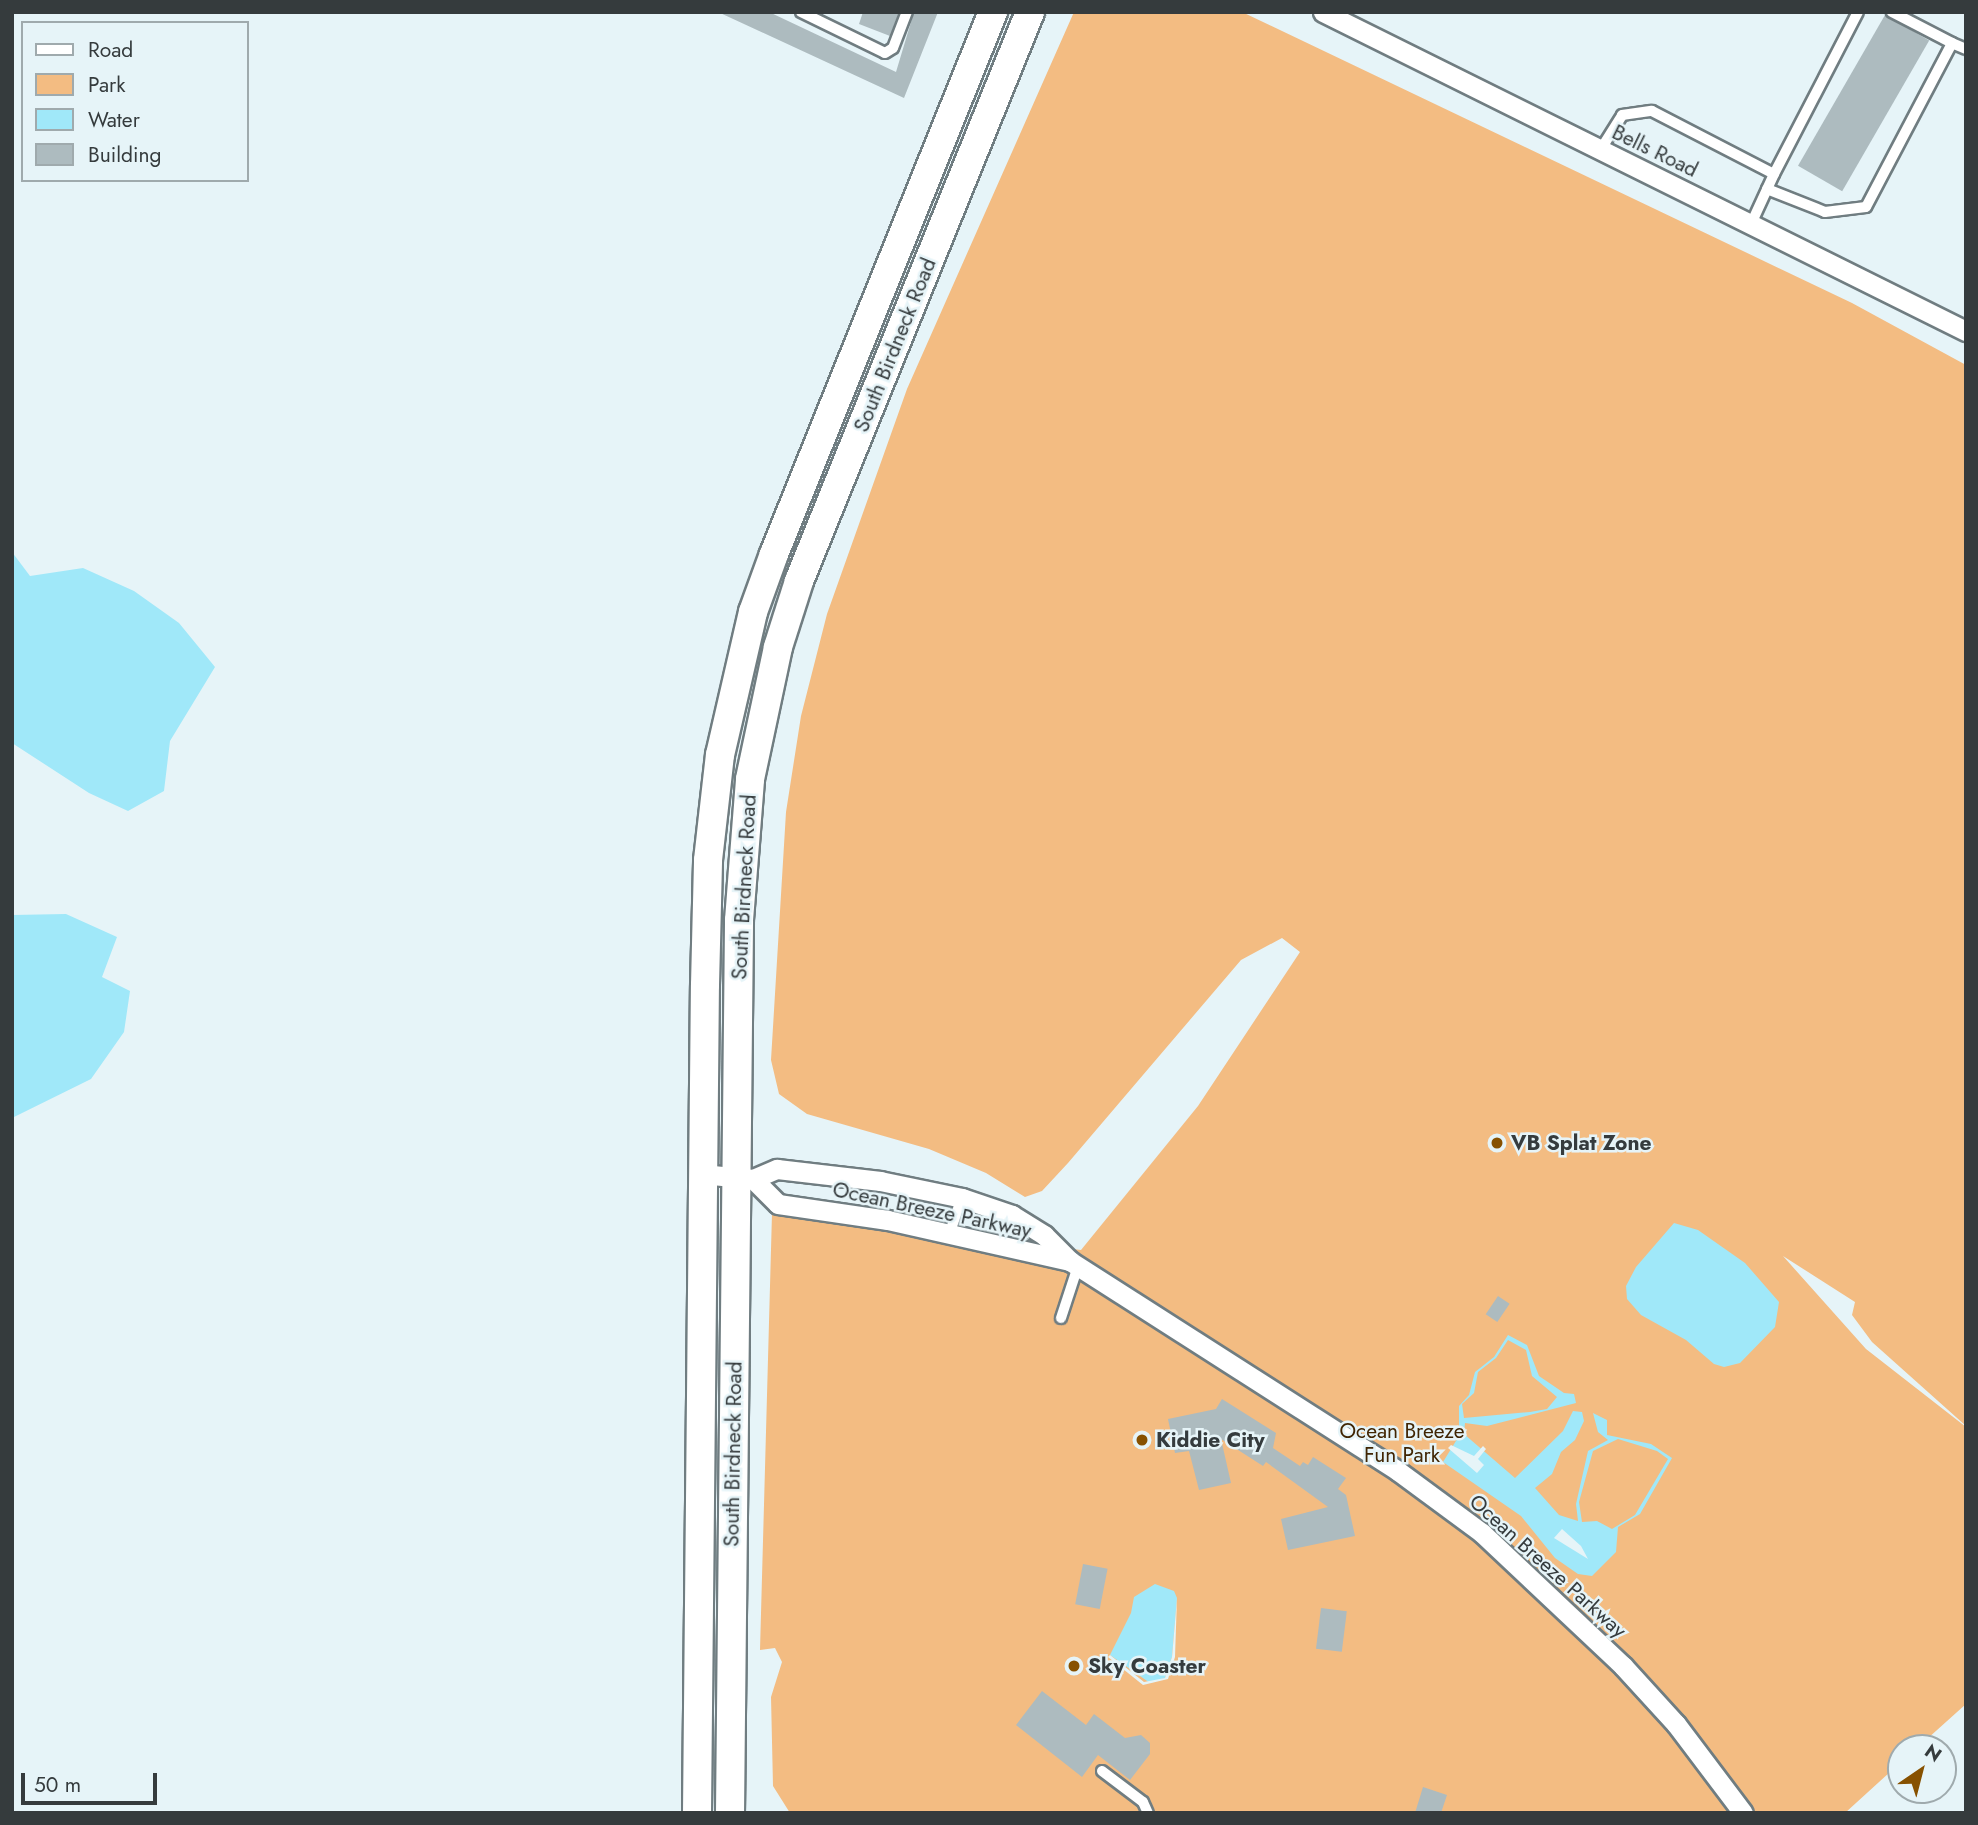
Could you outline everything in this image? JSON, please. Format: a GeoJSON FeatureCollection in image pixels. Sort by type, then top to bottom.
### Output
{"type":"FeatureCollection","features":[{"type":"Feature","properties":{"kind":"main road","name":"South Birdneck Road"},"geometry":{"type":"LineString","coordinates":[[697,1813],[702,1174],[708,860],[720,755],[734,683],[774,554],[993,12]]}},
{"type":"Feature","properties":{"kind":"main road","name":"South Birdneck Road"},"geometry":{"type":"LineString","coordinates":[[730,1813],[745,1178],[743,844],[750,779],[775,660],[822,522],[1030,12]]}},
{"type":"Feature","properties":{"kind":"street","name":"Bells Road"},"geometry":{"type":"LineString","coordinates":[[1324,12],[1966,331]]}},
{"type":"Feature","properties":{"kind":"street","name":"Ocean Breeze Parkway"},"geometry":{"type":"LineString","coordinates":[[702,1174],[745,1178],[777,1169],[880,1181],[962,1198],[1012,1216],[1044,1236],[1074,1263],[1398,1471],[1482,1533],[1623,1666],[1676,1724],[1742,1813]]}},
{"type":"Feature","properties":{"kind":"street","name":"Ocean Breeze Parkway"},"geometry":{"type":"LineString","coordinates":[[745,1178],[778,1204],[888,1220],[1074,1263]]}},
{"type":"Feature","properties":{"kind":"lane"},"geometry":{"type":"LineString","coordinates":[[801,12],[885,53],[893,48],[907,12]]}},
{"type":"Feature","properties":{"kind":"lane"},"geometry":{"type":"LineString","coordinates":[[1751,224],[1858,12]]}},
{"type":"Feature","properties":{"kind":"lane"},"geometry":{"type":"LineString","coordinates":[[1892,12],[1966,49]]}},
{"type":"Feature","properties":{"kind":"lane"},"geometry":{"type":"LineString","coordinates":[[1768,189],[1825,212],[1866,207],[1952,43]]}},
{"type":"Feature","properties":{"kind":"lane"},"geometry":{"type":"LineString","coordinates":[[1601,149],[1622,115],[1652,111],[1774,174]]}},
{"type":"Feature","properties":{"kind":"lane"},"geometry":{"type":"LineString","coordinates":[[949,1236],[962,1198]]}},
{"type":"Feature","properties":{"kind":"lane"},"geometry":{"type":"LineString","coordinates":[[1061,1318],[1074,1263]]}},
{"type":"Feature","properties":{"kind":"lane"},"geometry":{"type":"LineString","coordinates":[[1102,1771],[1143,1802],[1148,1813]]}},
{"type":"Feature","properties":{"kind":"green space","name":"Ocean Breeze Fun Park"},"geometry":{"type":"Polygon","coordinates":[[[1074,12],[1242,12],[1852,303],[1966,365],[1966,1426],[1872,1342],[1852,1315],[1855,1302],[1783,1256],[1866,1349],[1966,1427],[1966,1704],[1933,1734],[1887,1734],[1887,1775],[1845,1813],[790,1813],[773,1786],[771,1697],[782,1662],[775,1648],[760,1650],[772,1213],[1081,1250],[1198,1106],[1300,952],[1282,938],[1241,960],[1068,1163],[1042,1191],[1025,1197],[986,1173],[929,1149],[807,1114],[779,1094],[771,1060],[786,812],[801,716],[827,614],[907,389],[1074,12]]]}},
{"type":"Feature","properties":{"kind":"water"},"geometry":{"type":"Polygon","coordinates":[[[12,552],[30,576],[83,568],[134,591],[179,623],[215,667],[170,741],[164,791],[128,811],[89,793],[12,743],[12,552]]]}},
{"type":"Feature","properties":{"kind":"water"},"geometry":{"type":"Polygon","coordinates":[[[66,914],[117,937],[102,977],[130,991],[124,1032],[91,1079],[12,1118],[12,915],[66,914]]]}},
{"type":"Feature","properties":{"kind":"water"},"geometry":{"type":"Polygon","coordinates":[[[1674,1223],[1698,1230],[1745,1263],[1779,1302],[1775,1327],[1740,1363],[1724,1367],[1714,1364],[1686,1340],[1641,1315],[1627,1299],[1626,1286],[1636,1267],[1674,1223]]]}},
{"type":"Feature","properties":{"kind":"water"},"geometry":{"type":"Polygon","coordinates":[[[1508,1335],[1527,1345],[1539,1376],[1564,1393],[1574,1394],[1576,1403],[1487,1426],[1465,1423],[1464,1434],[1515,1478],[1563,1431],[1573,1411],[1582,1412],[1584,1421],[1575,1440],[1561,1452],[1552,1474],[1535,1488],[1559,1515],[1578,1521],[1576,1504],[1588,1451],[1608,1440],[1598,1432],[1593,1413],[1607,1420],[1607,1435],[1651,1444],[1672,1458],[1640,1514],[1618,1527],[1616,1552],[1592,1576],[1578,1574],[1555,1558],[1521,1516],[1443,1462],[1459,1436],[1459,1406],[1469,1395],[1475,1372],[1494,1357],[1508,1335]],[[1508,1340],[1496,1358],[1478,1372],[1474,1393],[1462,1404],[1464,1418],[1547,1409],[1557,1397],[1532,1376],[1526,1350],[1508,1340]],[[1618,1439],[1593,1451],[1579,1502],[1582,1522],[1597,1521],[1612,1529],[1635,1515],[1668,1459],[1657,1451],[1618,1439]]]}},
{"type":"Feature","properties":{"kind":"water"},"geometry":{"type":"Polygon","coordinates":[[[1155,1584],[1174,1591],[1177,1598],[1172,1657],[1165,1678],[1150,1683],[1110,1655],[1131,1613],[1134,1597],[1155,1584]]]}},
{"type":"Feature","properties":{"kind":"pier"},"geometry":{"type":"Polygon","coordinates":[[[1451,1445],[1474,1456],[1483,1446],[1486,1449],[1478,1459],[1484,1465],[1477,1473],[1448,1448],[1451,1445]]]}},
{"type":"Feature","properties":{"kind":"pier"},"geometry":{"type":"Polygon","coordinates":[[[1562,1529],[1581,1546],[1588,1559],[1554,1538],[1562,1529]]]}},
{"type":"Feature","properties":{"kind":"pier"},"geometry":{"type":"Polygon","coordinates":[[[1177,1598],[1175,1657],[1168,1679],[1143,1685],[1108,1657],[1110,1655],[1144,1682],[1165,1678],[1172,1657],[1177,1598]]]}},
{"type":"Feature","properties":{"kind":"building"},"geometry":{"type":"Polygon","coordinates":[[[718,12],[769,12],[896,72],[914,12],[938,12],[904,98],[718,12]]]}},
{"type":"Feature","properties":{"kind":"building"},"geometry":{"type":"Polygon","coordinates":[[[863,12],[899,12],[890,36],[859,24],[863,12]]]}},
{"type":"Feature","properties":{"kind":"building"},"geometry":{"type":"Polygon","coordinates":[[[1885,15],[1929,40],[1842,191],[1798,166],[1885,15]]]}},
{"type":"Feature","properties":{"kind":"building"},"geometry":{"type":"Polygon","coordinates":[[[1498,1296],[1510,1304],[1497,1322],[1486,1314],[1498,1296]]]}},
{"type":"Feature","properties":{"kind":"building"},"geometry":{"type":"Polygon","coordinates":[[[1222,1399],[1276,1433],[1273,1448],[1300,1466],[1303,1462],[1308,1465],[1313,1457],[1346,1478],[1338,1489],[1346,1495],[1355,1536],[1288,1550],[1281,1519],[1328,1507],[1266,1462],[1263,1466],[1221,1439],[1231,1483],[1199,1490],[1189,1451],[1175,1453],[1168,1419],[1216,1409],[1222,1399]]]}},
{"type":"Feature","properties":{"kind":"building"},"geometry":{"type":"Polygon","coordinates":[[[1083,1564],[1108,1569],[1100,1609],[1075,1604],[1083,1564]]]}},
{"type":"Feature","properties":{"kind":"building"},"geometry":{"type":"Polygon","coordinates":[[[1321,1608],[1347,1611],[1342,1652],[1316,1649],[1321,1608]]]}},
{"type":"Feature","properties":{"kind":"building"},"geometry":{"type":"Polygon","coordinates":[[[1042,1691],[1086,1725],[1094,1714],[1125,1738],[1141,1735],[1150,1743],[1150,1754],[1130,1780],[1098,1755],[1082,1777],[1016,1725],[1042,1691]]]}},
{"type":"Feature","properties":{"kind":"building"},"geometry":{"type":"Polygon","coordinates":[[[1423,1787],[1447,1795],[1441,1813],[1415,1813],[1423,1787]]]}},
{"type":"Feature","properties":{"kind":"place","name":"VB Splat Zone"},"geometry":{"type":"Point","coordinates":[1497,1143]}},
{"type":"Feature","properties":{"kind":"place","name":"Kiddie City"},"geometry":{"type":"Point","coordinates":[1142,1440]}},
{"type":"Feature","properties":{"kind":"place","name":"Sky Coaster"},"geometry":{"type":"Point","coordinates":[1074,1666]}}]}
